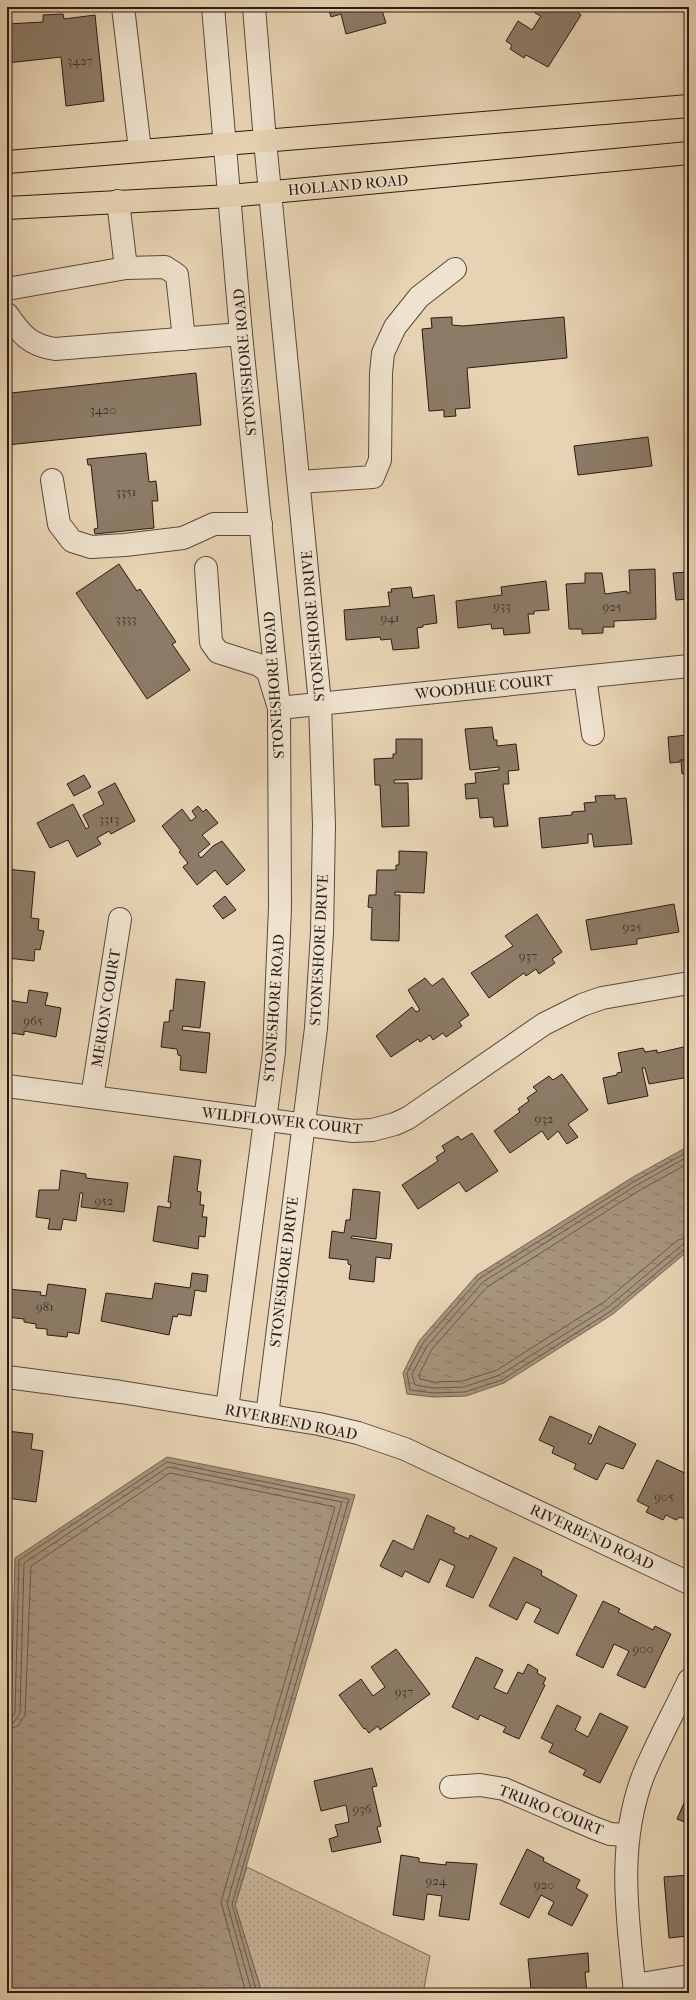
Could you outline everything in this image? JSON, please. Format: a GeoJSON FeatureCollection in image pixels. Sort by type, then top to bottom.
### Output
{"type":"FeatureCollection","features":[{"type":"Feature","properties":{"kind":"main road"},"geometry":{"type":"LineString","coordinates":[[7,162],[689,106]]}},
{"type":"Feature","properties":{"kind":"main road","name":"HOLLAND ROAD"},"geometry":{"type":"LineString","coordinates":[[7,208],[230,196],[689,153]]}},
{"type":"Feature","properties":{"kind":"street"},"geometry":{"type":"LineString","coordinates":[[123,7],[140,150]]}},
{"type":"Feature","properties":{"kind":"street","name":"STONESHORE ROAD"},"geometry":{"type":"LineString","coordinates":[[213,7],[241,334],[279,708],[280,907],[274,1052],[227,1409]]}},
{"type":"Feature","properties":{"kind":"street"},"geometry":{"type":"LineString","coordinates":[[254,7],[265,141],[299,482],[373,477],[380,460],[381,373],[384,353],[395,327],[419,297],[455,269]]}},
{"type":"Feature","properties":{"kind":"street"},"geometry":{"type":"LineString","coordinates":[[118,201],[126,268]]}},
{"type":"Feature","properties":{"kind":"street"},"geometry":{"type":"LineString","coordinates":[[7,289],[126,268],[165,267],[177,275],[184,339]]}},
{"type":"Feature","properties":{"kind":"street"},"geometry":{"type":"LineString","coordinates":[[7,314],[28,340],[42,347],[55,349],[241,334]]}},
{"type":"Feature","properties":{"kind":"street"},"geometry":{"type":"LineString","coordinates":[[52,480],[59,524],[72,541],[91,547],[125,545],[183,538],[214,524],[260,524]]}},
{"type":"Feature","properties":{"kind":"street","name":"STONESHORE DRIVE"},"geometry":{"type":"LineString","coordinates":[[267,1416],[302,1125],[316,1028],[322,933],[324,825],[320,703],[299,482]]}},
{"type":"Feature","properties":{"kind":"street"},"geometry":{"type":"LineString","coordinates":[[206,568],[211,642],[218,652],[258,664],[268,672],[279,708]]}},
{"type":"Feature","properties":{"kind":"street","name":"WOODHUE COURT"},"geometry":{"type":"LineString","coordinates":[[279,708],[689,666]]}},
{"type":"Feature","properties":{"kind":"street"},"geometry":{"type":"LineString","coordinates":[[585,677],[593,734]]}},
{"type":"Feature","properties":{"kind":"street","name":"MERION COURT"},"geometry":{"type":"LineString","coordinates":[[92,1097],[120,919]]}},
{"type":"Feature","properties":{"kind":"street","name":"WILDFLOWER COURT"},"geometry":{"type":"LineString","coordinates":[[7,1086],[302,1125],[353,1131],[372,1130],[395,1124],[408,1118],[544,1024],[582,1005],[602,998],[689,983]]}},
{"type":"Feature","properties":{"kind":"street","name":"RIVERBEND ROAD"},"geometry":{"type":"LineString","coordinates":[[7,1377],[121,1392],[227,1409],[358,1433],[406,1449],[689,1583]]}},
{"type":"Feature","properties":{"kind":"street"},"geometry":{"type":"LineString","coordinates":[[689,1680],[643,1776],[628,1835],[625,1880],[635,1989],[689,1976]]}},
{"type":"Feature","properties":{"kind":"street","name":"TRURO COURT"},"geometry":{"type":"LineString","coordinates":[[451,1787],[480,1785],[504,1789],[610,1834],[628,1835]]}},
{"type":"Feature","properties":{"kind":"shaded area"},"geometry":{"type":"Polygon","coordinates":[[[247,1867],[430,1956],[423,1993],[262,1993],[235,1905],[247,1867]]]}},
{"type":"Feature","properties":{"kind":"water"},"geometry":{"type":"Polygon","coordinates":[[[689,1146],[689,1250],[613,1314],[504,1383],[466,1396],[434,1397],[407,1394],[403,1373],[419,1341],[477,1275],[633,1177],[689,1146]]]}},
{"type":"Feature","properties":{"kind":"water"},"geometry":{"type":"Polygon","coordinates":[[[167,1457],[355,1495],[235,1905],[262,1993],[7,1993],[7,1717],[11,1712],[15,1558],[167,1457]]]}},
{"type":"Feature","properties":{"kind":"building"},"geometry":{"type":"Polygon","coordinates":[[[328,7],[381,7],[386,23],[346,34],[341,14],[331,17],[328,7]]]}},
{"type":"Feature","properties":{"kind":"building"},"geometry":{"type":"Polygon","coordinates":[[[539,7],[576,7],[575,10],[581,15],[548,67],[526,55],[524,58],[510,49],[512,45],[506,41],[518,21],[532,30],[541,16],[535,13],[539,7]]]}},
{"type":"Feature","properties":{"kind":"building"},"geometry":{"type":"Polygon","coordinates":[[[63,14],[64,19],[95,15],[104,101],[66,106],[61,57],[7,63],[7,24],[43,22],[43,15],[63,14]]]}},
{"type":"Feature","properties":{"kind":"building"},"geometry":{"type":"Polygon","coordinates":[[[452,317],[452,325],[463,326],[564,317],[567,358],[467,368],[470,408],[455,409],[456,416],[444,417],[444,410],[429,411],[422,329],[432,328],[431,318],[452,317]]]}},
{"type":"Feature","properties":{"kind":"building"},"geometry":{"type":"Polygon","coordinates":[[[196,373],[201,425],[7,445],[7,386],[11,393],[196,373]]]}},
{"type":"Feature","properties":{"kind":"building"},"geometry":{"type":"Polygon","coordinates":[[[648,437],[652,466],[578,475],[574,446],[648,437]]]}},
{"type":"Feature","properties":{"kind":"building"},"geometry":{"type":"Polygon","coordinates":[[[146,453],[149,482],[156,481],[158,501],[152,501],[154,528],[95,534],[94,529],[98,528],[91,465],[88,465],[87,459],[146,453]]]}},
{"type":"Feature","properties":{"kind":"building"},"geometry":{"type":"Polygon","coordinates":[[[119,564],[137,591],[140,589],[176,642],[172,644],[190,670],[147,699],[76,593],[119,564]]]}},
{"type":"Feature","properties":{"kind":"building"},"geometry":{"type":"Polygon","coordinates":[[[655,569],[656,619],[614,621],[614,627],[603,627],[603,633],[582,634],[582,629],[569,629],[566,584],[585,583],[585,573],[602,573],[605,594],[627,591],[627,593],[630,593],[629,570],[655,569]]]}},
{"type":"Feature","properties":{"kind":"building"},"geometry":{"type":"Polygon","coordinates":[[[689,572],[689,599],[676,600],[673,573],[689,572]]]}},
{"type":"Feature","properties":{"kind":"building"},"geometry":{"type":"Polygon","coordinates":[[[546,581],[549,610],[534,611],[534,614],[528,614],[530,633],[504,635],[503,628],[492,629],[491,624],[458,628],[456,601],[502,595],[501,587],[546,581]]]}},
{"type":"Feature","properties":{"kind":"building"},"geometry":{"type":"Polygon","coordinates":[[[411,587],[413,598],[434,595],[437,623],[423,625],[423,627],[417,628],[419,648],[393,650],[391,639],[381,640],[380,637],[346,640],[344,610],[390,606],[388,592],[392,592],[391,589],[411,587]]]}},
{"type":"Feature","properties":{"kind":"building"},"geometry":{"type":"Polygon","coordinates":[[[492,727],[494,740],[497,740],[497,746],[516,744],[519,770],[508,771],[509,784],[503,784],[508,826],[494,827],[493,817],[480,818],[478,798],[466,799],[465,784],[476,783],[475,773],[499,770],[499,767],[470,770],[465,729],[492,727]]]}},
{"type":"Feature","properties":{"kind":"building"},"geometry":{"type":"Polygon","coordinates":[[[689,730],[689,759],[670,763],[668,737],[687,735],[686,731],[689,730]]]}},
{"type":"Feature","properties":{"kind":"building"},"geometry":{"type":"Polygon","coordinates":[[[396,739],[422,739],[422,779],[394,780],[394,783],[408,783],[409,826],[382,827],[380,785],[375,785],[374,759],[393,758],[393,754],[396,754],[396,739]]]}},
{"type":"Feature","properties":{"kind":"building"},"geometry":{"type":"Polygon","coordinates":[[[689,760],[689,799],[686,773],[682,774],[681,761],[689,760]]]}},
{"type":"Feature","properties":{"kind":"building"},"geometry":{"type":"Polygon","coordinates":[[[84,775],[91,787],[74,796],[67,784],[84,775]]]}},
{"type":"Feature","properties":{"kind":"building"},"geometry":{"type":"Polygon","coordinates":[[[115,783],[135,821],[111,834],[109,831],[97,838],[101,844],[77,857],[68,840],[50,848],[37,823],[73,804],[86,829],[89,827],[83,815],[104,804],[98,792],[115,783]]]}},
{"type":"Feature","properties":{"kind":"building"},"geometry":{"type":"Polygon","coordinates":[[[615,795],[615,799],[626,798],[632,844],[594,847],[592,834],[588,834],[588,843],[542,848],[539,818],[572,815],[572,812],[585,811],[584,803],[596,802],[595,796],[615,795]]]}},
{"type":"Feature","properties":{"kind":"building"},"geometry":{"type":"Polygon","coordinates":[[[198,806],[203,812],[206,809],[218,823],[202,835],[210,844],[198,854],[201,858],[213,846],[222,841],[245,870],[227,885],[215,870],[197,885],[183,867],[188,863],[179,852],[181,851],[162,826],[182,809],[191,821],[196,817],[192,811],[198,806]]]}},
{"type":"Feature","properties":{"kind":"building"},"geometry":{"type":"Polygon","coordinates":[[[399,851],[427,852],[424,893],[395,892],[395,895],[400,895],[399,941],[371,940],[372,908],[368,907],[369,895],[376,895],[377,870],[396,870],[396,865],[399,865],[399,851]]]}},
{"type":"Feature","properties":{"kind":"building"},"geometry":{"type":"Polygon","coordinates":[[[7,869],[35,872],[31,918],[39,919],[38,930],[44,931],[40,950],[35,949],[34,961],[7,958],[7,869]]]}},
{"type":"Feature","properties":{"kind":"building"},"geometry":{"type":"Polygon","coordinates":[[[225,896],[236,910],[223,919],[213,906],[225,896]]]}},
{"type":"Feature","properties":{"kind":"building"},"geometry":{"type":"Polygon","coordinates":[[[674,904],[679,932],[637,939],[637,944],[591,950],[586,920],[674,904]]]}},
{"type":"Feature","properties":{"kind":"building"},"geometry":{"type":"Polygon","coordinates":[[[537,914],[562,952],[552,959],[555,963],[539,974],[536,969],[526,976],[524,973],[489,998],[471,973],[513,946],[505,936],[537,914]]]}},
{"type":"Feature","properties":{"kind":"building"},"geometry":{"type":"Polygon","coordinates":[[[425,978],[432,986],[443,978],[469,1015],[459,1022],[462,1026],[446,1037],[443,1033],[433,1040],[430,1035],[420,1042],[418,1039],[391,1057],[376,1036],[412,1007],[416,1012],[420,1010],[408,990],[425,978]]]}},
{"type":"Feature","properties":{"kind":"building"},"geometry":{"type":"Polygon","coordinates":[[[7,979],[12,979],[8,1000],[27,1003],[29,990],[48,993],[45,1005],[61,1008],[56,1037],[24,1031],[24,1035],[12,1033],[11,1037],[7,1037],[7,979]]]}},
{"type":"Feature","properties":{"kind":"building"},"geometry":{"type":"Polygon","coordinates":[[[176,979],[205,982],[200,1028],[183,1026],[182,1030],[210,1033],[206,1073],[180,1070],[181,1056],[178,1055],[177,1049],[161,1047],[164,1022],[169,1022],[170,1010],[173,1011],[176,979]]]}},
{"type":"Feature","properties":{"kind":"building"},"geometry":{"type":"Polygon","coordinates":[[[688,1046],[689,1077],[649,1084],[645,1068],[642,1068],[648,1096],[608,1104],[603,1078],[617,1075],[617,1073],[622,1072],[618,1053],[643,1048],[645,1052],[657,1050],[657,1053],[688,1046]]]}},
{"type":"Feature","properties":{"kind":"building"},"geometry":{"type":"Polygon","coordinates":[[[562,1074],[588,1110],[568,1124],[578,1137],[567,1144],[558,1131],[548,1140],[542,1131],[510,1153],[494,1131],[520,1112],[518,1109],[529,1101],[527,1098],[537,1091],[533,1087],[549,1076],[553,1080],[562,1074]]]}},
{"type":"Feature","properties":{"kind":"building"},"geometry":{"type":"Polygon","coordinates":[[[472,1133],[498,1171],[466,1192],[459,1182],[418,1209],[402,1185],[438,1161],[436,1157],[445,1151],[442,1146],[458,1136],[461,1140],[472,1133]]]}},
{"type":"Feature","properties":{"kind":"building"},"geometry":{"type":"Polygon","coordinates":[[[7,1156],[11,1157],[7,1179],[7,1156]]]}},
{"type":"Feature","properties":{"kind":"building"},"geometry":{"type":"Polygon","coordinates":[[[174,1156],[201,1160],[197,1191],[201,1192],[200,1205],[204,1205],[202,1217],[207,1217],[205,1237],[199,1236],[198,1249],[153,1241],[158,1206],[170,1208],[171,1202],[168,1202],[174,1156]]]}},
{"type":"Feature","properties":{"kind":"building"},"geometry":{"type":"Polygon","coordinates":[[[61,1170],[86,1174],[86,1178],[128,1183],[124,1212],[81,1207],[83,1193],[80,1193],[76,1221],[63,1219],[61,1230],[48,1229],[50,1219],[36,1217],[39,1190],[59,1190],[61,1170]]]}},
{"type":"Feature","properties":{"kind":"building"},"geometry":{"type":"Polygon","coordinates":[[[353,1189],[380,1192],[376,1239],[352,1236],[351,1238],[392,1244],[390,1259],[376,1257],[374,1282],[349,1279],[351,1265],[348,1264],[348,1260],[329,1258],[332,1231],[344,1233],[346,1220],[350,1220],[353,1189]]]}},
{"type":"Feature","properties":{"kind":"building"},"geometry":{"type":"Polygon","coordinates":[[[192,1273],[208,1275],[206,1292],[195,1290],[191,1316],[178,1314],[177,1317],[173,1316],[169,1335],[101,1321],[106,1293],[152,1299],[155,1283],[190,1288],[192,1273]]]}},
{"type":"Feature","properties":{"kind":"building"},"geometry":{"type":"Polygon","coordinates":[[[48,1284],[86,1289],[79,1334],[68,1332],[67,1337],[47,1335],[47,1329],[36,1328],[36,1324],[24,1322],[24,1319],[7,1317],[7,1289],[41,1292],[40,1295],[46,1296],[48,1284]]]}},
{"type":"Feature","properties":{"kind":"building"},"geometry":{"type":"Polygon","coordinates":[[[550,1416],[592,1435],[588,1443],[591,1444],[599,1426],[636,1444],[623,1469],[606,1463],[597,1480],[574,1469],[576,1464],[552,1453],[554,1447],[539,1440],[550,1416]]]}},
{"type":"Feature","properties":{"kind":"building"},"geometry":{"type":"Polygon","coordinates":[[[7,1431],[33,1434],[31,1449],[43,1451],[36,1502],[7,1498],[9,1458],[7,1458],[7,1431]]]}},
{"type":"Feature","properties":{"kind":"building"},"geometry":{"type":"Polygon","coordinates":[[[657,1460],[689,1475],[685,1488],[689,1490],[689,1521],[680,1517],[676,1520],[666,1515],[663,1520],[646,1512],[649,1507],[637,1501],[657,1460]]]}},
{"type":"Feature","properties":{"kind":"building"},"geometry":{"type":"Polygon","coordinates":[[[427,1515],[455,1528],[453,1532],[469,1539],[470,1535],[497,1548],[473,1598],[446,1586],[455,1566],[440,1559],[429,1583],[405,1571],[402,1577],[380,1566],[393,1540],[413,1550],[427,1515]]]}},
{"type":"Feature","properties":{"kind":"building"},"geometry":{"type":"Polygon","coordinates":[[[514,1557],[542,1571],[541,1575],[577,1595],[558,1634],[534,1622],[541,1609],[526,1602],[517,1620],[489,1606],[514,1557]]]}},
{"type":"Feature","properties":{"kind":"building"},"geometry":{"type":"Polygon","coordinates":[[[603,1601],[620,1609],[618,1612],[653,1630],[655,1626],[671,1634],[645,1688],[617,1675],[629,1651],[614,1644],[603,1668],[576,1655],[603,1601]]]}},
{"type":"Feature","properties":{"kind":"building"},"geometry":{"type":"Polygon","coordinates":[[[396,1649],[430,1694],[380,1730],[378,1726],[369,1733],[365,1728],[364,1729],[339,1695],[361,1679],[373,1696],[385,1687],[371,1667],[396,1649]]]}},
{"type":"Feature","properties":{"kind":"building"},"geometry":{"type":"Polygon","coordinates":[[[476,1657],[503,1670],[494,1688],[507,1694],[518,1672],[523,1674],[528,1664],[538,1670],[537,1673],[546,1678],[543,1684],[545,1685],[519,1739],[503,1732],[506,1727],[480,1715],[478,1720],[452,1707],[476,1657]]]}},
{"type":"Feature","properties":{"kind":"building"},"geometry":{"type":"Polygon","coordinates":[[[557,1705],[581,1717],[575,1730],[588,1737],[600,1713],[628,1727],[600,1783],[583,1775],[586,1770],[549,1752],[553,1744],[541,1738],[557,1705]]]}},
{"type":"Feature","properties":{"kind":"building"},"geometry":{"type":"Polygon","coordinates":[[[372,1768],[377,1786],[372,1787],[381,1826],[377,1827],[381,1842],[332,1852],[329,1839],[338,1836],[335,1825],[349,1822],[346,1805],[321,1811],[314,1781],[372,1768]]]}},
{"type":"Feature","properties":{"kind":"building"},"geometry":{"type":"Polygon","coordinates":[[[689,1792],[689,1824],[677,1819],[689,1792]]]}},
{"type":"Feature","properties":{"kind":"building"},"geometry":{"type":"Polygon","coordinates":[[[527,1849],[544,1858],[543,1861],[580,1880],[576,1888],[588,1895],[572,1926],[548,1914],[554,1902],[541,1895],[529,1918],[500,1904],[527,1849]]]}},
{"type":"Feature","properties":{"kind":"building"},"geometry":{"type":"Polygon","coordinates":[[[401,1855],[419,1858],[419,1862],[446,1865],[446,1862],[477,1864],[469,1920],[439,1916],[442,1896],[427,1894],[424,1920],[393,1915],[401,1855]]]}},
{"type":"Feature","properties":{"kind":"building"},"geometry":{"type":"Polygon","coordinates":[[[689,1875],[689,1931],[687,1932],[687,1936],[669,1938],[664,1877],[689,1875]]]}},
{"type":"Feature","properties":{"kind":"building"},"geometry":{"type":"Polygon","coordinates":[[[588,1953],[589,1972],[585,1972],[587,1993],[536,1993],[535,1989],[531,1989],[528,1959],[588,1953]]]}}]}
